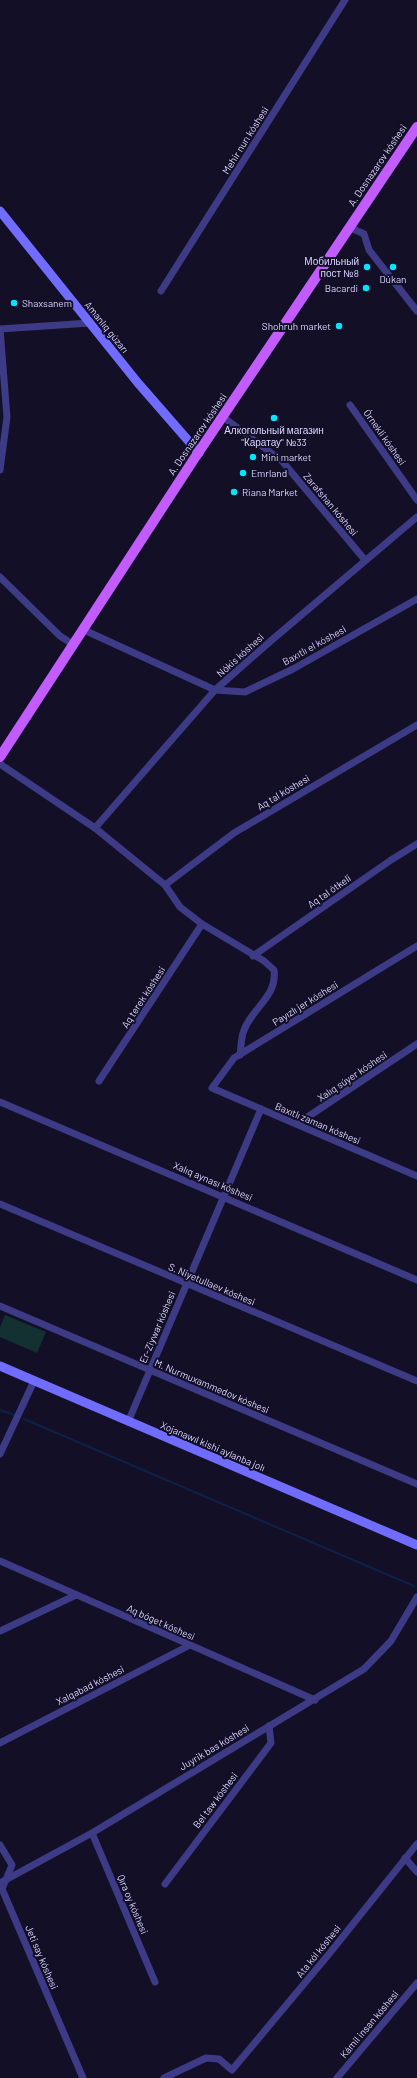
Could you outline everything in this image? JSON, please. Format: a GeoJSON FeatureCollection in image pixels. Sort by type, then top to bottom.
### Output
{"type":"FeatureCollection","features":[{"type":"Feature","properties":{"kind":"main road","name":"A. Dosnazarov kóshesi"},"geometry":{"type":"LineString","coordinates":[[0,757],[198,453],[417,127]]}},
{"type":"Feature","properties":{"kind":"main road","name":"Amanlıq gúzarı"},"geometry":{"type":"LineString","coordinates":[[0,211],[138,383],[198,453]]}},
{"type":"Feature","properties":{"kind":"main road","name":"Xojanawıl kishi aylanba jolı"},"geometry":{"type":"LineString","coordinates":[[0,1366],[34,1382],[417,1545]]}},
{"type":"Feature","properties":{"kind":"street","name":"Mehir nurı kóshesi"},"geometry":{"type":"LineString","coordinates":[[161,291],[345,0]]}},
{"type":"Feature","properties":{"kind":"street"},"geometry":{"type":"LineString","coordinates":[[349,227],[364,234],[370,250],[417,311]]}},
{"type":"Feature","properties":{"kind":"street"},"geometry":{"type":"LineString","coordinates":[[0,470],[7,417],[0,329],[90,323]]}},
{"type":"Feature","properties":{"kind":"street","name":"Órnekli kóshesi"},"geometry":{"type":"LineString","coordinates":[[350,405],[417,500]]}},
{"type":"Feature","properties":{"kind":"street","name":"Zarafshan kóshesi"},"geometry":{"type":"LineString","coordinates":[[223,417],[282,461],[365,560]]}},
{"type":"Feature","properties":{"kind":"street","name":"Nókis kóshesi"},"geometry":{"type":"LineString","coordinates":[[95,828],[216,690],[365,560],[417,517]]}},
{"type":"Feature","properties":{"kind":"street"},"geometry":{"type":"LineString","coordinates":[[0,577],[60,636],[74,645]]}},
{"type":"Feature","properties":{"kind":"street","name":"Baxıtlı el kóshesi"},"geometry":{"type":"LineString","coordinates":[[216,690],[245,692],[293,669],[417,599]]}},
{"type":"Feature","properties":{"kind":"street"},"geometry":{"type":"LineString","coordinates":[[84,630],[216,690]]}},
{"type":"Feature","properties":{"kind":"street","name":"Aq tal kóshesi"},"geometry":{"type":"LineString","coordinates":[[165,885],[234,833],[417,725]]}},
{"type":"Feature","properties":{"kind":"street"},"geometry":{"type":"LineString","coordinates":[[0,764],[95,828],[165,885],[180,907],[202,924],[253,956],[264,961],[274,970],[276,979],[271,993],[256,1010],[243,1032],[240,1055]]}},
{"type":"Feature","properties":{"kind":"street","name":"Aq tal ótkeli"},"geometry":{"type":"LineString","coordinates":[[253,956],[391,860],[417,844]]}},
{"type":"Feature","properties":{"kind":"street","name":"Aq terek kóshesi"},"geometry":{"type":"LineString","coordinates":[[100,1081],[202,924]]}},
{"type":"Feature","properties":{"kind":"street","name":"Payızlı jer kóshesi"},"geometry":{"type":"LineString","coordinates":[[212,1088],[234,1058],[417,946]]}},
{"type":"Feature","properties":{"kind":"street","name":"Xalıq súyer kóshesi"},"geometry":{"type":"LineString","coordinates":[[298,1124],[417,1044]]}},
{"type":"Feature","properties":{"kind":"street","name":"Baxıtlı zaman kóshesi"},"geometry":{"type":"LineString","coordinates":[[212,1088],[417,1176]]}},
{"type":"Feature","properties":{"kind":"street","name":"Xalıq aynası kóshesi"},"geometry":{"type":"LineString","coordinates":[[0,1102],[417,1280]]}},
{"type":"Feature","properties":{"kind":"street","name":"Er-Ziywar kóshesi"},"geometry":{"type":"LineString","coordinates":[[128,1422],[261,1109]]}},
{"type":"Feature","properties":{"kind":"street","name":"S. Niyetullaev kóshesi"},"geometry":{"type":"LineString","coordinates":[[0,1204],[417,1381]]}},
{"type":"Feature","properties":{"kind":"street","name":"M. Nurmuxammedov kóshesi"},"geometry":{"type":"LineString","coordinates":[[0,1306],[417,1484]]}},
{"type":"Feature","properties":{"kind":"street"},"geometry":{"type":"LineString","coordinates":[[0,1454],[34,1382]]}},
{"type":"Feature","properties":{"kind":"street","name":"Aq bóget kóshesi"},"geometry":{"type":"LineString","coordinates":[[0,1561],[315,1700]]}},
{"type":"Feature","properties":{"kind":"street"},"geometry":{"type":"LineString","coordinates":[[0,1631],[76,1595]]}},
{"type":"Feature","properties":{"kind":"street","name":"Juyrik bas kóshesi"},"geometry":{"type":"LineString","coordinates":[[0,1883],[92,1834],[364,1669],[391,1641],[416,1601]]}},
{"type":"Feature","properties":{"kind":"street","name":"Xalqabad kóshesi"},"geometry":{"type":"LineString","coordinates":[[0,1743],[190,1645]]}},
{"type":"Feature","properties":{"kind":"street","name":"Bel taw kóshesi"},"geometry":{"type":"LineString","coordinates":[[165,1884],[271,1743],[269,1726]]}},
{"type":"Feature","properties":{"kind":"street","name":"Qıra oy kóshesi"},"geometry":{"type":"LineString","coordinates":[[92,1834],[156,1982]]}},
{"type":"Feature","properties":{"kind":"street","name":"Ata kól kóshesi"},"geometry":{"type":"LineString","coordinates":[[164,2078],[206,2058],[219,2059],[232,2070],[329,1954],[417,1844]]}},
{"type":"Feature","properties":{"kind":"street","name":"Jeti say kóshesi"},"geometry":{"type":"LineString","coordinates":[[0,1845],[12,1865],[2,1889],[83,2078]]}},
{"type":"Feature","properties":{"kind":"street"},"geometry":{"type":"LineString","coordinates":[[405,1858],[417,1872]]}},
{"type":"Feature","properties":{"kind":"street","name":"Kámil insan kóshesi"},"geometry":{"type":"LineString","coordinates":[[337,2078],[417,1983]]}},
{"type":"Feature","properties":{"kind":"green space"},"geometry":{"type":"Polygon","coordinates":[[[5,1315],[46,1332],[37,1353],[0,1337],[0,1327],[5,1315]]]}},
{"type":"Feature","properties":{"kind":"waterway"},"geometry":{"type":"LineString","coordinates":[[0,1410],[14,1415]]}},
{"type":"Feature","properties":{"kind":"waterway"},"geometry":{"type":"LineString","coordinates":[[24,1419],[414,1586]]}},
{"type":"Feature","properties":{"kind":"place","name":"Мобильный пост №8"},"geometry":{"type":"Point","coordinates":[367,267]}},
{"type":"Feature","properties":{"kind":"place","name":"Dúkan"},"geometry":{"type":"Point","coordinates":[393,267]}},
{"type":"Feature","properties":{"kind":"place","name":"Bacardi"},"geometry":{"type":"Point","coordinates":[366,288]}},
{"type":"Feature","properties":{"kind":"place","name":"Shaxsanem"},"geometry":{"type":"Point","coordinates":[14,303]}},
{"type":"Feature","properties":{"kind":"place","name":"Shohruh market"},"geometry":{"type":"Point","coordinates":[339,326]}},
{"type":"Feature","properties":{"kind":"place","name":"Алкогольный магазин \"Каратау\" №33"},"geometry":{"type":"Point","coordinates":[274,418]}},
{"type":"Feature","properties":{"kind":"place","name":"Mini market"},"geometry":{"type":"Point","coordinates":[253,457]}},
{"type":"Feature","properties":{"kind":"place","name":"Emrland"},"geometry":{"type":"Point","coordinates":[243,473]}},
{"type":"Feature","properties":{"kind":"place","name":"Riana Market"},"geometry":{"type":"Point","coordinates":[234,492]}}]}
